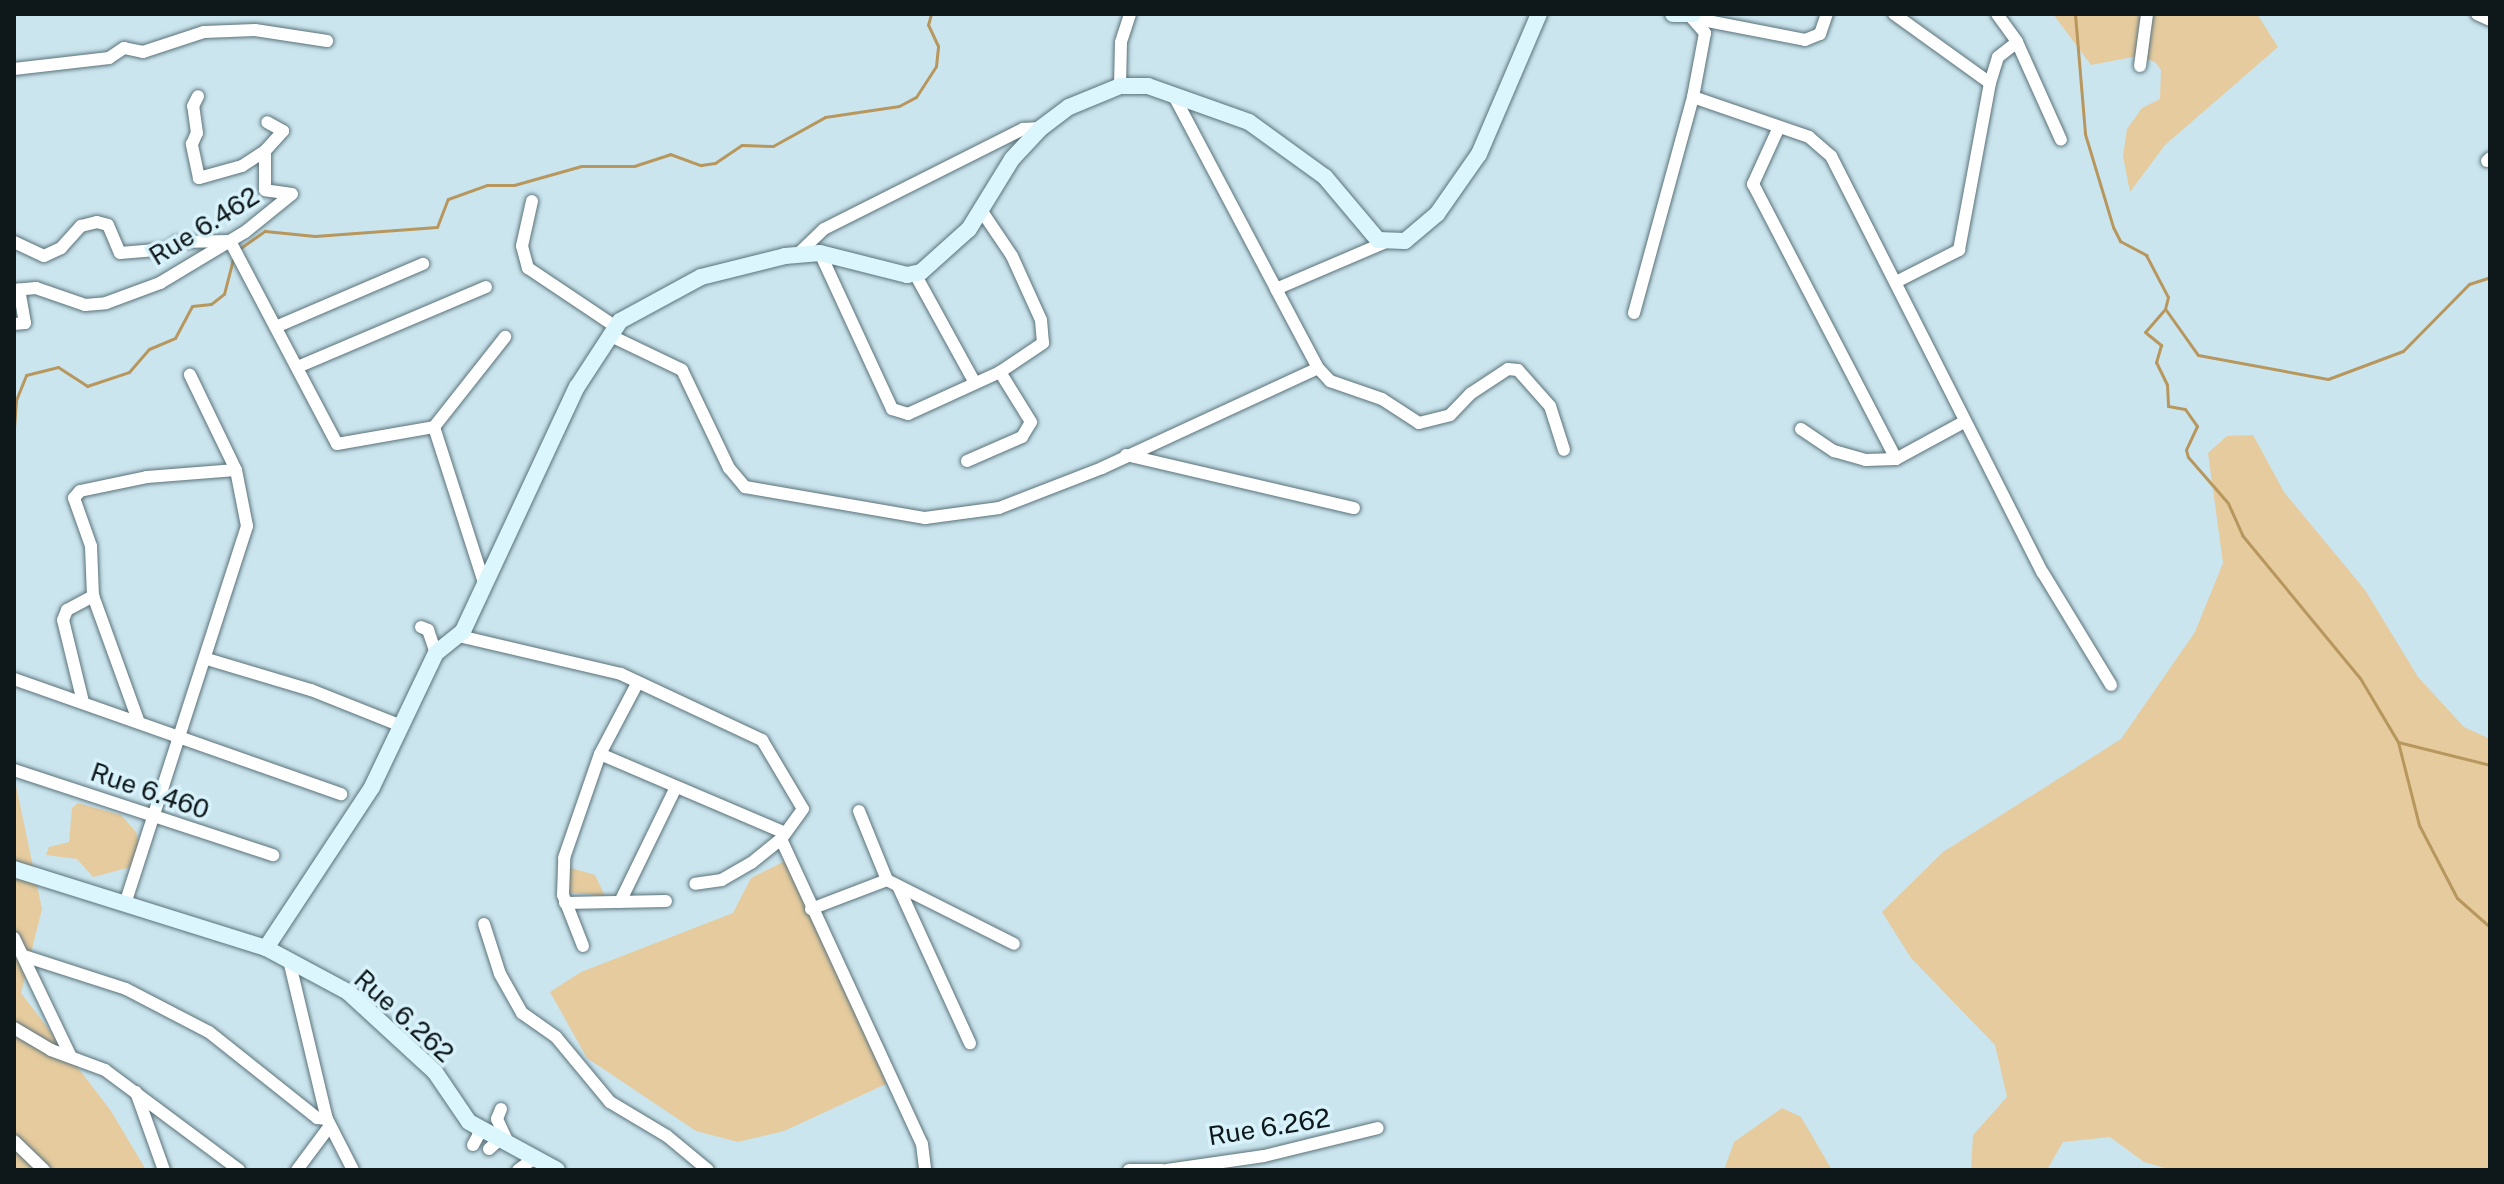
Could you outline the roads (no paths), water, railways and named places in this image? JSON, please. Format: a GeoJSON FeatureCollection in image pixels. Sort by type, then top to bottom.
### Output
{"type":"FeatureCollection","features":[{"type":"Feature","properties":{"kind":"street"},"geometry":{"type":"LineString","coordinates":[[1120,86],[1121,42],[1130,14]]}},
{"type":"Feature","properties":{"kind":"street"},"geometry":{"type":"LineString","coordinates":[[1276,289],[1384,243],[1405,241],[1424,227],[1479,154],[1539,14]]}},
{"type":"Feature","properties":{"kind":"street"},"geometry":{"type":"LineString","coordinates":[[1673,14],[1805,40],[1820,34],[1827,14]]}},
{"type":"Feature","properties":{"kind":"street"},"geometry":{"type":"LineString","coordinates":[[1894,14],[1990,83]]}},
{"type":"Feature","properties":{"kind":"street"},"geometry":{"type":"LineString","coordinates":[[1997,14],[2017,42],[2061,140]]}},
{"type":"Feature","properties":{"kind":"street"},"geometry":{"type":"LineString","coordinates":[[2140,66],[2147,14]]}},
{"type":"Feature","properties":{"kind":"street"},"geometry":{"type":"LineString","coordinates":[[2477,14],[2490,20]]}},
{"type":"Feature","properties":{"kind":"street"},"geometry":{"type":"LineString","coordinates":[[1634,313],[1693,97],[1705,33],[1692,16]]}},
{"type":"Feature","properties":{"kind":"street"},"geometry":{"type":"LineString","coordinates":[[14,69],[109,58],[124,48],[143,52],[204,32],[255,30],[327,41]]}},
{"type":"Feature","properties":{"kind":"street"},"geometry":{"type":"LineString","coordinates":[[1896,282],[1959,250],[1990,83],[1998,57],[2017,42]]}},
{"type":"Feature","properties":{"kind":"street"},"geometry":{"type":"LineString","coordinates":[[266,948],[372,787],[436,653],[459,636],[577,387],[612,331],[701,277],[797,255],[820,253],[915,274],[946,253],[983,213],[1012,159],[1041,128],[1091,95],[1120,86],[1148,86],[1249,122],[1292,149],[1384,243]]}},
{"type":"Feature","properties":{"kind":"street","name":"Rue 6.462"},"geometry":{"type":"LineString","coordinates":[[198,96],[193,106],[197,133],[192,144],[199,178],[242,166],[265,151]]}},
{"type":"Feature","properties":{"kind":"street"},"geometry":{"type":"LineString","coordinates":[[1174,96],[1318,368],[1330,381],[1382,399],[1419,423],[1442,420],[1508,369],[1518,370],[1550,406],[1564,450]]}},
{"type":"Feature","properties":{"kind":"street"},"geometry":{"type":"LineString","coordinates":[[1693,97],[1809,137],[1831,156],[2043,573],[2111,685]]}},
{"type":"Feature","properties":{"kind":"street"},"geometry":{"type":"LineString","coordinates":[[265,151],[283,131],[267,122]]}},
{"type":"Feature","properties":{"kind":"street"},"geometry":{"type":"LineString","coordinates":[[1779,127],[1753,184],[1896,459]]}},
{"type":"Feature","properties":{"kind":"street"},"geometry":{"type":"LineString","coordinates":[[797,255],[824,229],[1023,129],[1041,128]]}},
{"type":"Feature","properties":{"kind":"street","name":"Rue 6.462"},"geometry":{"type":"LineString","coordinates":[[17,290],[36,288],[96,306],[160,283],[230,241],[292,194],[265,190],[265,151]]}},
{"type":"Feature","properties":{"kind":"street"},"geometry":{"type":"LineString","coordinates":[[532,201],[522,246],[528,268],[612,331],[682,370],[737,480],[775,496],[925,518],[999,508],[1126,455],[1318,368]]}},
{"type":"Feature","properties":{"kind":"street"},"geometry":{"type":"LineString","coordinates":[[820,253],[892,409],[908,414],[1000,372],[1040,349],[1045,335],[1012,256],[983,213]]}},
{"type":"Feature","properties":{"kind":"street"},"geometry":{"type":"LineString","coordinates":[[14,242],[44,256],[61,248],[81,226],[97,222],[108,225],[120,253],[168,249],[177,242],[230,241],[300,366],[337,444],[434,427],[505,337]]}},
{"type":"Feature","properties":{"kind":"street"},"geometry":{"type":"LineString","coordinates":[[278,326],[423,264]]}},
{"type":"Feature","properties":{"kind":"street"},"geometry":{"type":"LineString","coordinates":[[915,274],[975,383]]}},
{"type":"Feature","properties":{"kind":"street"},"geometry":{"type":"LineString","coordinates":[[300,366],[486,287]]}},
{"type":"Feature","properties":{"kind":"street"},"geometry":{"type":"LineString","coordinates":[[14,324],[25,323],[17,290]]}},
{"type":"Feature","properties":{"kind":"street"},"geometry":{"type":"LineString","coordinates":[[967,461],[1022,437],[1031,422],[1000,372]]}},
{"type":"Feature","properties":{"kind":"street"},"geometry":{"type":"LineString","coordinates":[[125,904],[207,659],[247,526],[236,470],[190,375]]}},
{"type":"Feature","properties":{"kind":"street"},"geometry":{"type":"LineString","coordinates":[[1801,429],[1834,451],[1866,460],[1896,459],[1964,422]]}},
{"type":"Feature","properties":{"kind":"street"},"geometry":{"type":"LineString","coordinates":[[434,427],[485,586]]}},
{"type":"Feature","properties":{"kind":"street"},"geometry":{"type":"LineString","coordinates":[[1126,455],[1354,508]]}},
{"type":"Feature","properties":{"kind":"street"},"geometry":{"type":"LineString","coordinates":[[138,720],[93,596],[91,546],[74,501],[80,491],[147,477],[236,470]]}},
{"type":"Feature","properties":{"kind":"street"},"geometry":{"type":"LineString","coordinates":[[83,702],[63,620],[67,610],[93,596]]}},
{"type":"Feature","properties":{"kind":"street"},"geometry":{"type":"LineString","coordinates":[[421,627],[428,630],[436,653]]}},
{"type":"Feature","properties":{"kind":"street"},"geometry":{"type":"LineString","coordinates":[[459,636],[638,682],[762,740],[803,809],[783,836],[722,880],[695,884]]}},
{"type":"Feature","properties":{"kind":"street"},"geometry":{"type":"LineString","coordinates":[[207,659],[311,690],[399,725]]}},
{"type":"Feature","properties":{"kind":"street"},"geometry":{"type":"LineString","coordinates":[[14,679],[138,720],[341,794]]}},
{"type":"Feature","properties":{"kind":"street"},"geometry":{"type":"LineString","coordinates":[[583,946],[565,903],[564,858],[600,754],[638,682]]}},
{"type":"Feature","properties":{"kind":"street"},"geometry":{"type":"LineString","coordinates":[[600,754],[783,836],[811,909],[922,1144],[925,1170]]}},
{"type":"Feature","properties":{"kind":"street","name":"Rue 6.460"},"geometry":{"type":"LineString","coordinates":[[14,770],[273,855]]}},
{"type":"Feature","properties":{"kind":"street"},"geometry":{"type":"LineString","coordinates":[[620,902],[676,787]]}},
{"type":"Feature","properties":{"kind":"street"},"geometry":{"type":"LineString","coordinates":[[859,811],[970,1043]]}},
{"type":"Feature","properties":{"kind":"street","name":"Rue 6.262"},"geometry":{"type":"LineString","coordinates":[[14,869],[266,948],[348,992],[435,1072],[476,1126],[500,1145],[549,1168]]}},
{"type":"Feature","properties":{"kind":"street"},"geometry":{"type":"LineString","coordinates":[[811,909],[892,883],[1014,944]]}},
{"type":"Feature","properties":{"kind":"street"},"geometry":{"type":"LineString","coordinates":[[565,903],[666,901]]}},
{"type":"Feature","properties":{"kind":"street"},"geometry":{"type":"LineString","coordinates":[[484,924],[500,974],[522,1013],[556,1037],[610,1102],[667,1136],[708,1170]]}},
{"type":"Feature","properties":{"kind":"street"},"geometry":{"type":"LineString","coordinates":[[14,938],[70,1055]]}},
{"type":"Feature","properties":{"kind":"street"},"geometry":{"type":"LineString","coordinates":[[24,956],[126,989],[186,1018],[317,1118],[328,1123]]}},
{"type":"Feature","properties":{"kind":"street"},"geometry":{"type":"LineString","coordinates":[[289,960],[328,1123],[353,1170]]}},
{"type":"Feature","properties":{"kind":"street"},"geometry":{"type":"LineString","coordinates":[[14,1028],[105,1070],[239,1170]]}},
{"type":"Feature","properties":{"kind":"street"},"geometry":{"type":"LineString","coordinates":[[136,1092],[164,1170]]}},
{"type":"Feature","properties":{"kind":"street"},"geometry":{"type":"LineString","coordinates":[[500,1145],[497,1119],[501,1109]]}},
{"type":"Feature","properties":{"kind":"street"},"geometry":{"type":"LineString","coordinates":[[297,1170],[328,1123]]}},
{"type":"Feature","properties":{"kind":"street"},"geometry":{"type":"LineString","coordinates":[[473,1145],[479,1134],[476,1126]]}},
{"type":"Feature","properties":{"kind":"street","name":"Rue 6.262"},"geometry":{"type":"LineString","coordinates":[[1129,1170],[1164,1170],[1264,1156],[1378,1128]]}},
{"type":"Feature","properties":{"kind":"street"},"geometry":{"type":"LineString","coordinates":[[14,1141],[44,1170]]}},
{"type":"Feature","properties":{"kind":"street"},"geometry":{"type":"LineString","coordinates":[[518,1170],[532,1160],[549,1168]]}},
{"type":"Feature","properties":{"kind":"waterway"},"geometry":{"type":"LineString","coordinates":[[239,249],[265,231],[315,236],[437,227],[448,199],[487,185],[514,185],[581,166],[634,166],[670,154],[701,165],[715,163],[742,145],[773,146],[825,117],[899,106],[916,97],[936,66],[938,46],[928,25],[931,14]]}},
{"type":"Feature","properties":{"kind":"waterway"},"geometry":{"type":"LineString","coordinates":[[2075,14],[2085,134],[2113,227],[2120,241],[2146,255],[2168,297],[2165,309],[2145,332],[2161,345],[2156,362],[2167,385],[2168,406],[2185,409],[2197,426],[2186,450],[2188,457],[2228,503],[2242,535],[2360,678],[2398,742],[2419,825],[2457,898],[2490,927]]}},
{"type":"Feature","properties":{"kind":"waterway"},"geometry":{"type":"LineString","coordinates":[[14,428],[16,400],[26,375],[58,367],[87,386],[129,372],[149,349],[175,338],[192,306],[211,304],[224,294],[234,255]]}},
{"type":"Feature","properties":{"kind":"waterway"},"geometry":{"type":"LineString","coordinates":[[2166,310],[2198,355],[2328,379],[2403,351],[2469,284],[2490,277]]}},
{"type":"Feature","properties":{"kind":"waterway"},"geometry":{"type":"LineString","coordinates":[[2398,742],[2490,765]]}}]}
